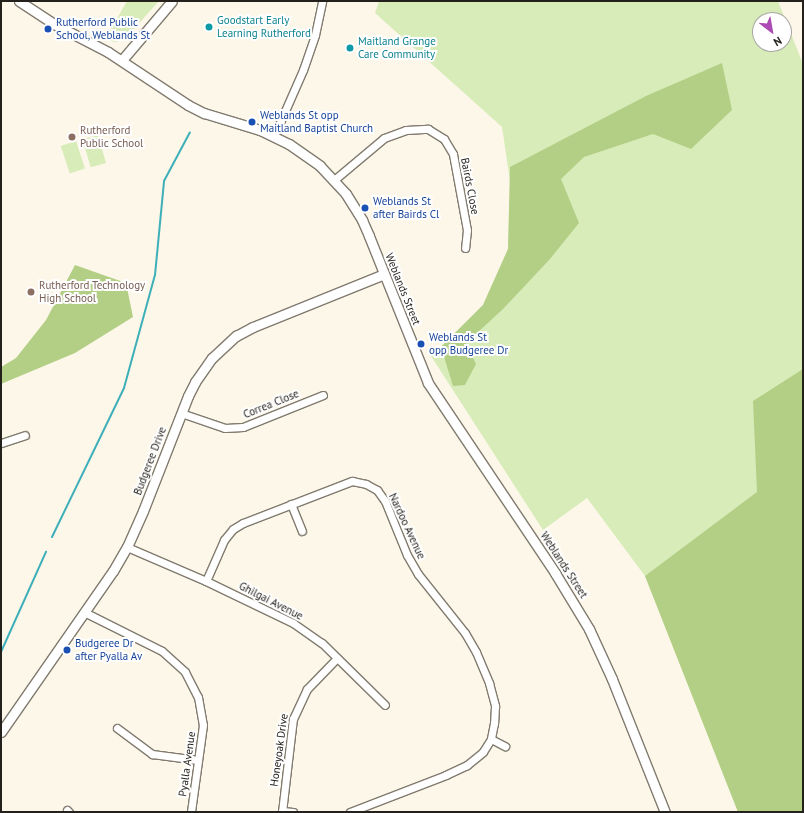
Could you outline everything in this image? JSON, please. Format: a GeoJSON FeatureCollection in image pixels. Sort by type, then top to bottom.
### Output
{"type":"FeatureCollection","features":[{"type":"Feature","properties":{"kind":"street","name":"Weblands Street"},"geometry":{"type":"LineString","coordinates":[[19,1],[54,24],[122,60],[182,101],[204,113],[274,136],[305,154],[334,180],[346,194],[362,220],[419,364],[432,389],[555,573],[586,623],[612,679],[665,812]]}},
{"type":"Feature","properties":{"kind":"street"},"geometry":{"type":"LineString","coordinates":[[122,60],[172,1]]}},
{"type":"Feature","properties":{"kind":"street"},"geometry":{"type":"LineString","coordinates":[[274,136],[303,70],[315,35],[322,1]]}},
{"type":"Feature","properties":{"kind":"street","name":"Bairds Close"},"geometry":{"type":"LineString","coordinates":[[334,180],[384,138],[406,130],[428,129],[444,139],[453,154],[467,230],[465,248]]}},
{"type":"Feature","properties":{"kind":"street","name":"Budgeree Drive"},"geometry":{"type":"LineString","coordinates":[[1,732],[127,547],[181,413],[195,382],[203,369],[223,346],[236,336],[253,327],[384,274]]}},
{"type":"Feature","properties":{"kind":"street","name":"Correa Close"},"geometry":{"type":"LineString","coordinates":[[181,413],[225,428],[243,427],[323,395]]}},
{"type":"Feature","properties":{"kind":"street"},"geometry":{"type":"LineString","coordinates":[[1,443],[25,435]]}},
{"type":"Feature","properties":{"kind":"street","name":"Nardoo Avenue"},"geometry":{"type":"LineString","coordinates":[[206,581],[224,540],[233,529],[243,523],[352,481],[366,484],[377,490],[385,501],[407,555],[418,574],[465,633],[476,652],[489,683],[494,706],[491,739]]}},
{"type":"Feature","properties":{"kind":"street"},"geometry":{"type":"LineString","coordinates":[[291,504],[302,531]]}},
{"type":"Feature","properties":{"kind":"street","name":"Ghilgai Avenue"},"geometry":{"type":"LineString","coordinates":[[127,547],[206,581],[293,623],[322,643],[385,705]]}},
{"type":"Feature","properties":{"kind":"street","name":"Pyalla Avenue"},"geometry":{"type":"LineString","coordinates":[[84,612],[162,651],[184,672],[198,697],[203,725],[191,812]]}},
{"type":"Feature","properties":{"kind":"street","name":"Honeyoak Drive"},"geometry":{"type":"LineString","coordinates":[[282,811],[293,719],[307,689],[337,658]]}},
{"type":"Feature","properties":{"kind":"street"},"geometry":{"type":"LineString","coordinates":[[117,728],[152,754],[198,760]]}},
{"type":"Feature","properties":{"kind":"street"},"geometry":{"type":"LineString","coordinates":[[350,812],[446,775],[467,765],[483,752],[491,739],[505,746]]}},
{"type":"Feature","properties":{"kind":"street"},"geometry":{"type":"LineString","coordinates":[[282,811],[293,812]]}},
{"type":"Feature","properties":{"kind":"green space"},"geometry":{"type":"Polygon","coordinates":[[[127,1],[159,1],[124,40],[114,42],[106,38],[127,1]]]}},
{"type":"Feature","properties":{"kind":"green space"},"geometry":{"type":"Polygon","coordinates":[[[379,1],[778,1],[782,12],[752,12],[752,52],[792,52],[792,36],[803,64],[803,812],[738,812],[645,576],[587,498],[543,530],[431,356],[483,305],[508,249],[510,181],[502,127],[375,13],[379,1]]]}},
{"type":"Feature","properties":{"kind":"green space"},"geometry":{"type":"Polygon","coordinates":[[[722,63],[732,110],[691,149],[653,134],[584,157],[561,179],[579,223],[550,259],[503,309],[466,343],[476,364],[465,385],[453,386],[441,347],[483,305],[508,249],[510,167],[646,96],[722,63]]]}},
{"type":"Feature","properties":{"kind":"green space"},"geometry":{"type":"Polygon","coordinates":[[[98,135],[106,163],[91,167],[83,139],[98,135]]]}},
{"type":"Feature","properties":{"kind":"green space"},"geometry":{"type":"Polygon","coordinates":[[[76,141],[85,169],[70,174],[61,146],[76,141]]]}},
{"type":"Feature","properties":{"kind":"green space"},"geometry":{"type":"Polygon","coordinates":[[[75,265],[126,283],[133,317],[75,353],[1,384],[1,367],[16,358],[46,320],[75,265]]]}},
{"type":"Feature","properties":{"kind":"green space"},"geometry":{"type":"Polygon","coordinates":[[[803,369],[803,812],[738,812],[645,576],[757,492],[753,401],[803,369]]]}},
{"type":"Feature","properties":{"kind":"waterway"},"geometry":{"type":"LineString","coordinates":[[52,537],[124,388],[155,275],[164,181],[190,132]]}},
{"type":"Feature","properties":{"kind":"waterway"},"geometry":{"type":"LineString","coordinates":[[1,652],[46,552]]}},
{"type":"Feature","properties":{"kind":"place","name":"Goodstart Early Learning Rutherford"},"geometry":{"type":"Point","coordinates":[209,27]}},
{"type":"Feature","properties":{"kind":"place","name":"Rutherford Public School, Weblands St"},"geometry":{"type":"Point","coordinates":[48,29]}},
{"type":"Feature","properties":{"kind":"place","name":"Maitland Grange Care Community"},"geometry":{"type":"Point","coordinates":[350,48]}},
{"type":"Feature","properties":{"kind":"place","name":"Weblands St opp Maitland Baptist Church"},"geometry":{"type":"Point","coordinates":[252,122]}},
{"type":"Feature","properties":{"kind":"place","name":"Rutherford Public School"},"geometry":{"type":"Point","coordinates":[72,137]}},
{"type":"Feature","properties":{"kind":"place","name":"Weblands St after Bairds Cl"},"geometry":{"type":"Point","coordinates":[365,208]}},
{"type":"Feature","properties":{"kind":"place","name":"Rutherford Technology High School"},"geometry":{"type":"Point","coordinates":[31,292]}},
{"type":"Feature","properties":{"kind":"place","name":"Weblands St opp Budgeree Dr"},"geometry":{"type":"Point","coordinates":[421,344]}},
{"type":"Feature","properties":{"kind":"place","name":"Budgeree Dr after Pyalla Av"},"geometry":{"type":"Point","coordinates":[67,650]}}]}
